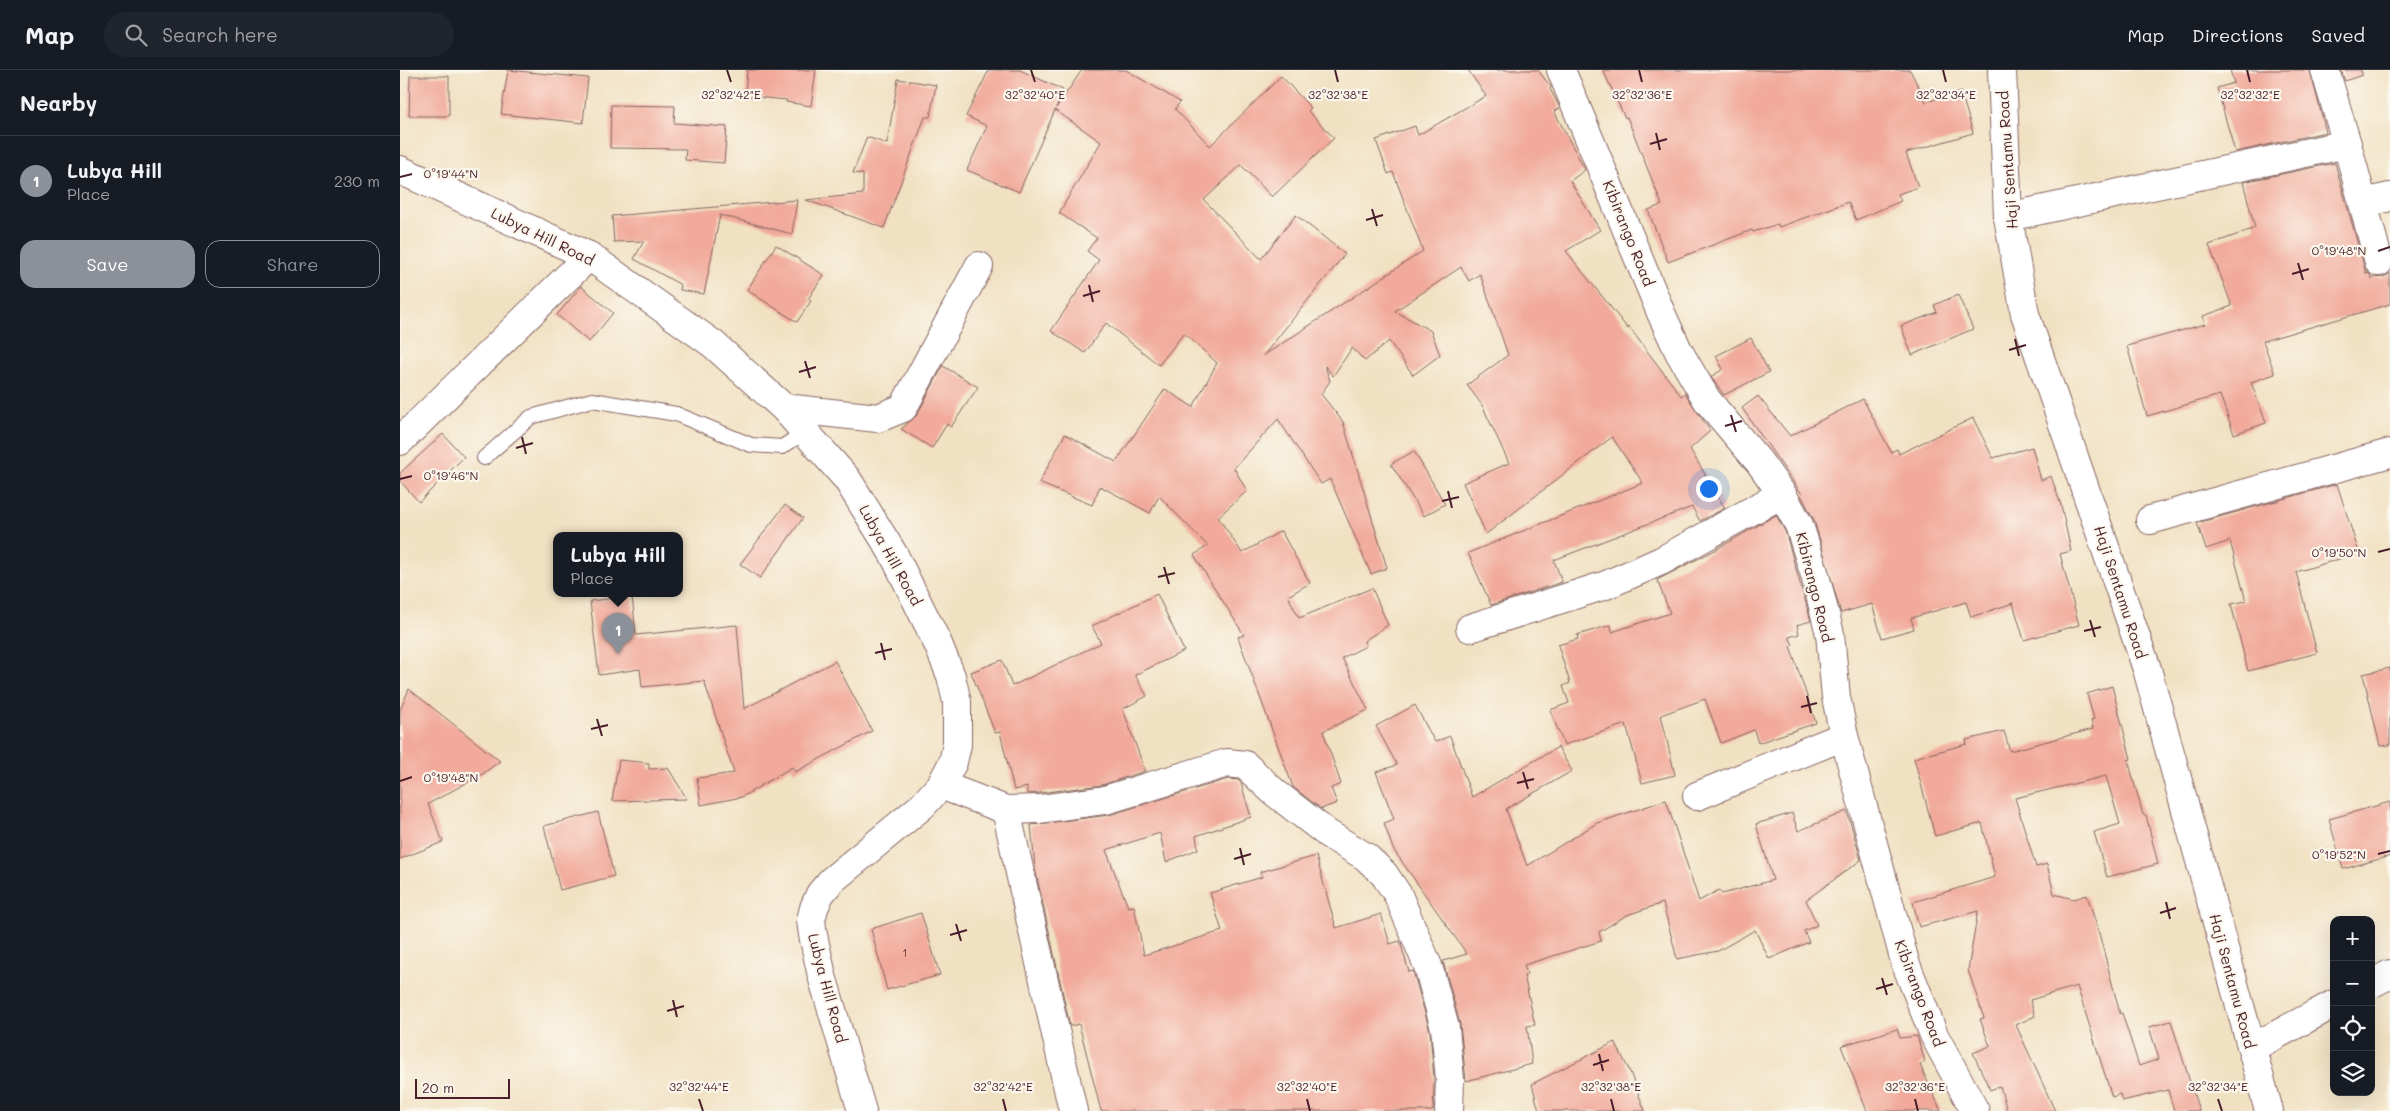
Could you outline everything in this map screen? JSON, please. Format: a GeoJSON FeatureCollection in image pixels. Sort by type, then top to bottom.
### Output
{"type":"FeatureCollection","features":[{"type":"Feature","properties":{"kind":"street","name":"Kibirango Road"},"geometry":{"type":"LineString","coordinates":[[1561,70],[1661,313],[1679,352],[1707,400],[1760,463],[1782,494],[1799,525],[1816,575],[1830,634],[1836,697],[1844,736],[1905,962],[1934,1035],[1975,1111]]}},
{"type":"Feature","properties":{"kind":"street","name":"Haji Sentamu Road"},"geometry":{"type":"LineString","coordinates":[[2002,70],[2008,217],[2025,314],[2147,669],[2269,1111]]}},
{"type":"Feature","properties":{"kind":"street"},"geometry":{"type":"LineString","coordinates":[[2324,70],[2347,144],[2379,262]]}},
{"type":"Feature","properties":{"kind":"street"},"geometry":{"type":"LineString","coordinates":[[2008,217],[2347,144]]}},
{"type":"Feature","properties":{"kind":"street","name":"Lubya Hill Road"},"geometry":{"type":"LineString","coordinates":[[400,170],[588,256],[713,344],[784,408],[848,479],[894,555],[938,644],[951,676],[958,702],[957,745],[953,762],[941,785],[922,806],[831,881],[820,894],[811,920],[822,976],[862,1111]]}},
{"type":"Feature","properties":{"kind":"street"},"geometry":{"type":"LineString","coordinates":[[2363,203],[2390,197]]}},
{"type":"Feature","properties":{"kind":"street"},"geometry":{"type":"LineString","coordinates":[[400,441],[588,256]]}},
{"type":"Feature","properties":{"kind":"street"},"geometry":{"type":"LineString","coordinates":[[784,408],[878,418],[903,408],[979,266]]}},
{"type":"Feature","properties":{"kind":"street"},"geometry":{"type":"LineString","coordinates":[[2150,520],[2390,453]]}},
{"type":"Feature","properties":{"kind":"street"},"geometry":{"type":"LineString","coordinates":[[1470,628],[1606,585],[1652,565],[1782,494]]}},
{"type":"Feature","properties":{"kind":"street"},"geometry":{"type":"LineString","coordinates":[[1697,796],[1844,736]]}},
{"type":"Feature","properties":{"kind":"street"},"geometry":{"type":"LineString","coordinates":[[941,785],[1006,810],[1040,809],[1105,800],[1227,763],[1245,765],[1274,792],[1328,834],[1366,857],[1384,874],[1398,895],[1428,966],[1445,1028],[1450,1079],[1448,1111]]}},
{"type":"Feature","properties":{"kind":"street"},"geometry":{"type":"LineString","coordinates":[[1006,810],[1072,1111]]}},
{"type":"Feature","properties":{"kind":"street"},"geometry":{"type":"LineString","coordinates":[[2375,982],[2390,974]]}},
{"type":"Feature","properties":{"kind":"street"},"geometry":{"type":"LineString","coordinates":[[2252,1048],[2330,1006]]}},
{"type":"Feature","properties":{"kind":"lane"},"geometry":{"type":"LineString","coordinates":[[484,458],[531,418],[592,400],[676,414],[751,445],[782,447],[805,432]]}},
{"type":"Feature","properties":{"kind":"building"},"geometry":{"type":"Polygon","coordinates":[[[508,70],[588,78],[583,123],[501,114],[508,70]]]}},
{"type":"Feature","properties":{"kind":"building"},"geometry":{"type":"Polygon","coordinates":[[[747,70],[816,70],[811,106],[786,102],[787,100],[745,96],[747,70]]]}},
{"type":"Feature","properties":{"kind":"building"},"geometry":{"type":"Polygon","coordinates":[[[989,70],[1020,70],[1063,90],[1056,108],[1082,70],[1126,70],[1180,102],[1175,109],[1210,146],[1281,76],[1311,108],[1308,111],[1334,138],[1272,197],[1241,165],[1204,200],[1261,259],[1296,215],[1345,254],[1263,356],[1423,251],[1393,172],[1388,174],[1376,140],[1415,126],[1418,135],[1486,96],[1468,70],[1538,70],[1551,87],[1550,89],[1560,108],[1554,111],[1585,170],[1570,181],[1600,230],[1566,251],[1628,329],[1629,327],[1681,396],[1685,393],[1710,431],[1690,449],[1725,508],[1700,521],[1692,507],[1554,560],[1562,582],[1491,605],[1468,553],[1643,483],[1612,437],[1486,534],[1463,483],[1509,463],[1482,405],[1467,385],[1508,355],[1480,274],[1469,281],[1461,267],[1395,311],[1431,331],[1440,355],[1413,375],[1389,341],[1365,361],[1352,348],[1333,376],[1325,366],[1330,381],[1321,394],[1343,422],[1387,568],[1371,574],[1330,479],[1321,484],[1278,419],[1234,468],[1247,491],[1218,517],[1242,553],[1281,531],[1310,583],[1288,596],[1299,618],[1372,588],[1388,625],[1364,641],[1366,646],[1342,658],[1368,710],[1323,731],[1341,784],[1331,788],[1337,803],[1321,809],[1293,787],[1238,637],[1244,635],[1194,555],[1208,546],[1159,496],[1150,513],[1100,486],[1092,505],[1039,483],[1065,434],[1116,462],[1165,389],[1193,407],[1217,363],[1184,333],[1159,365],[1106,323],[1085,353],[1051,331],[1099,260],[1087,251],[1097,238],[1059,213],[1101,142],[1055,110],[1019,192],[967,170],[987,126],[966,116],[989,70]]]}},
{"type":"Feature","properties":{"kind":"building"},"geometry":{"type":"Polygon","coordinates":[[[1603,70],[1910,70],[1926,102],[1961,92],[1973,133],[1906,153],[1918,187],[1898,194],[1901,201],[1856,220],[1848,202],[1779,227],[1778,224],[1753,232],[1752,230],[1668,262],[1648,210],[1662,205],[1627,117],[1625,118],[1603,70]]]}},
{"type":"Feature","properties":{"kind":"building"},"geometry":{"type":"Polygon","coordinates":[[[2230,70],[2310,70],[2326,132],[2235,152],[2217,88],[2234,83],[2230,70]]]}},
{"type":"Feature","properties":{"kind":"building"},"geometry":{"type":"Polygon","coordinates":[[[2341,70],[2361,70],[2362,75],[2345,81],[2341,70]]]}},
{"type":"Feature","properties":{"kind":"building"},"geometry":{"type":"Polygon","coordinates":[[[410,76],[449,76],[449,116],[409,116],[410,76]]]}},
{"type":"Feature","properties":{"kind":"building"},"geometry":{"type":"Polygon","coordinates":[[[898,79],[936,85],[930,117],[925,117],[884,228],[806,200],[863,194],[863,174],[853,173],[867,137],[887,144],[898,79]]]}},
{"type":"Feature","properties":{"kind":"building"},"geometry":{"type":"Polygon","coordinates":[[[611,105],[675,106],[674,123],[727,127],[724,163],[685,160],[686,149],[610,148],[611,105]]]}},
{"type":"Feature","properties":{"kind":"building"},"geometry":{"type":"Polygon","coordinates":[[[2335,163],[2366,273],[2370,274],[2371,278],[2384,277],[2390,273],[2390,304],[2263,341],[2275,374],[2251,382],[2266,423],[2234,434],[2220,395],[2147,416],[2127,346],[2205,324],[2203,316],[2232,306],[2209,245],[2255,228],[2243,182],[2335,163]]]}},
{"type":"Feature","properties":{"kind":"building"},"geometry":{"type":"Polygon","coordinates":[[[797,200],[792,234],[720,215],[704,294],[680,290],[681,285],[634,259],[644,241],[614,242],[612,216],[797,200]]]}},
{"type":"Feature","properties":{"kind":"building"},"geometry":{"type":"Polygon","coordinates":[[[776,245],[824,275],[808,299],[811,301],[797,322],[747,290],[776,245]]]}},
{"type":"Feature","properties":{"kind":"building"},"geometry":{"type":"Polygon","coordinates":[[[581,286],[613,313],[589,342],[557,315],[581,286]]]}},
{"type":"Feature","properties":{"kind":"building"},"geometry":{"type":"Polygon","coordinates":[[[1958,295],[1973,329],[1912,355],[1901,326],[1937,312],[1934,305],[1958,295]]]}},
{"type":"Feature","properties":{"kind":"building"},"geometry":{"type":"Polygon","coordinates":[[[1751,338],[1769,372],[1724,395],[1711,377],[1723,369],[1716,356],[1751,338]]]}},
{"type":"Feature","properties":{"kind":"building"},"geometry":{"type":"Polygon","coordinates":[[[943,366],[978,387],[951,427],[947,424],[932,448],[901,429],[917,415],[943,366]]]}},
{"type":"Feature","properties":{"kind":"building"},"geometry":{"type":"Polygon","coordinates":[[[1758,396],[1790,436],[1863,399],[1891,452],[1897,449],[1899,454],[1973,418],[1993,458],[2032,447],[2041,480],[2051,476],[2061,505],[2071,551],[2060,554],[2079,625],[2024,640],[2013,603],[1971,617],[1966,602],[1911,618],[1914,629],[1882,638],[1872,604],[1841,613],[1814,520],[1802,494],[1742,408],[1758,396]]]}},
{"type":"Feature","properties":{"kind":"building"},"geometry":{"type":"Polygon","coordinates":[[[443,434],[464,457],[419,502],[400,481],[400,473],[443,434]]]}},
{"type":"Feature","properties":{"kind":"building"},"geometry":{"type":"Polygon","coordinates":[[[1414,451],[1445,504],[1424,516],[1391,464],[1414,451]]]}},
{"type":"Feature","properties":{"kind":"building"},"geometry":{"type":"Polygon","coordinates":[[[2337,484],[2359,553],[2296,572],[2317,653],[2248,671],[2231,604],[2246,601],[2230,541],[2206,549],[2197,523],[2337,484]]]}},
{"type":"Feature","properties":{"kind":"building"},"geometry":{"type":"Polygon","coordinates":[[[785,505],[803,518],[760,578],[740,564],[785,505]]]}},
{"type":"Feature","properties":{"kind":"building"},"geometry":{"type":"Polygon","coordinates":[[[1776,515],[1785,531],[1811,621],[1797,625],[1799,634],[1789,637],[1793,645],[1790,646],[1816,723],[1758,743],[1754,730],[1721,743],[1705,699],[1661,715],[1675,775],[1642,783],[1626,724],[1564,745],[1550,710],[1569,703],[1563,686],[1570,683],[1558,645],[1578,639],[1577,635],[1611,625],[1612,632],[1670,613],[1657,580],[1717,549],[1776,515]]]}},
{"type":"Feature","properties":{"kind":"building"},"geometry":{"type":"Polygon","coordinates":[[[1157,594],[1184,651],[1135,675],[1147,696],[1123,709],[1145,771],[1102,785],[1027,794],[1027,787],[1014,790],[1000,732],[995,733],[971,672],[1002,660],[1012,686],[1101,643],[1092,626],[1157,594]]]}},
{"type":"Feature","properties":{"kind":"building"},"geometry":{"type":"Polygon","coordinates":[[[632,597],[636,635],[737,625],[744,709],[835,661],[872,731],[795,772],[792,767],[742,797],[701,805],[697,778],[734,773],[704,681],[642,687],[640,669],[599,675],[590,601],[632,597]]]}},
{"type":"Feature","properties":{"kind":"building"},"geometry":{"type":"Polygon","coordinates":[[[2390,668],[2390,745],[2380,746],[2363,674],[2390,668]]]}},
{"type":"Feature","properties":{"kind":"building"},"geometry":{"type":"Polygon","coordinates":[[[2112,686],[2131,759],[2128,760],[2143,815],[2146,815],[2158,864],[2107,877],[2094,832],[2120,824],[2106,776],[2015,798],[2036,867],[2047,864],[2054,894],[2074,899],[2087,895],[2120,1014],[2122,1013],[2139,1066],[2159,1059],[2149,1027],[2171,1021],[2199,1111],[2174,1111],[2168,1090],[2122,1101],[2120,1094],[2112,1097],[2077,986],[2030,1000],[2035,1016],[2016,1025],[2055,1111],[2007,1111],[2000,1086],[1990,1090],[1973,1053],[1990,1046],[1980,1019],[1984,1018],[1968,970],[1978,911],[1919,927],[1913,902],[1995,877],[1982,823],[1935,836],[1914,758],[1967,744],[1966,740],[2004,731],[2010,751],[2093,729],[2091,720],[2094,719],[2087,694],[2112,686]]]}},
{"type":"Feature","properties":{"kind":"building"},"geometry":{"type":"Polygon","coordinates":[[[409,689],[500,761],[481,775],[428,804],[443,842],[400,859],[400,710],[409,689]]]}},
{"type":"Feature","properties":{"kind":"building"},"geometry":{"type":"Polygon","coordinates":[[[1415,705],[1435,742],[1450,736],[1472,797],[1558,747],[1572,771],[1506,809],[1527,866],[1597,823],[1666,800],[1699,901],[1719,890],[1722,894],[1773,880],[1756,824],[1792,813],[1798,831],[1847,811],[1861,860],[1806,900],[1817,925],[1804,931],[1809,942],[1769,959],[1755,930],[1718,951],[1677,959],[1663,903],[1627,915],[1599,932],[1601,941],[1524,965],[1527,974],[1524,975],[1535,1025],[1527,1026],[1532,1064],[1466,1081],[1460,1024],[1443,961],[1467,954],[1393,849],[1384,823],[1394,819],[1376,772],[1397,765],[1376,726],[1415,705]]]}},
{"type":"Feature","properties":{"kind":"building"},"geometry":{"type":"Polygon","coordinates":[[[619,760],[649,763],[649,769],[668,768],[687,799],[612,801],[619,760]]]}},
{"type":"Feature","properties":{"kind":"building"},"geometry":{"type":"Polygon","coordinates":[[[1228,779],[1238,780],[1241,783],[1251,817],[1196,836],[1198,849],[1166,862],[1160,833],[1106,850],[1128,907],[1134,906],[1144,955],[1222,931],[1210,893],[1262,877],[1260,872],[1316,856],[1336,928],[1381,914],[1390,944],[1400,941],[1409,972],[1413,971],[1430,1031],[1434,1080],[1433,1111],[1101,1111],[1079,1024],[1070,1026],[1035,868],[1031,825],[1109,815],[1228,779]]]}},
{"type":"Feature","properties":{"kind":"building"},"geometry":{"type":"Polygon","coordinates":[[[2390,802],[2390,856],[2343,869],[2329,819],[2390,802]]]}},
{"type":"Feature","properties":{"kind":"building"},"geometry":{"type":"Polygon","coordinates":[[[598,812],[614,876],[560,890],[544,826],[598,812]]]}},
{"type":"Feature","properties":{"kind":"building"},"geometry":{"type":"Polygon","coordinates":[[[921,913],[940,975],[887,990],[871,929],[921,913]]]}},
{"type":"Feature","properties":{"kind":"building"},"geometry":{"type":"Polygon","coordinates":[[[1897,1029],[1900,1038],[1917,1036],[1925,1061],[1920,1065],[1941,1111],[1867,1111],[1841,1046],[1897,1029]]]}},
{"type":"Feature","properties":{"kind":"building"},"geometry":{"type":"Polygon","coordinates":[[[1615,1042],[1630,1072],[1645,1111],[1539,1111],[1532,1084],[1615,1042]]]}},
{"type":"Feature","properties":{"kind":"place","name":"Lubya Hill"},"geometry":{"type":"Point","coordinates":[618,654]}}]}
